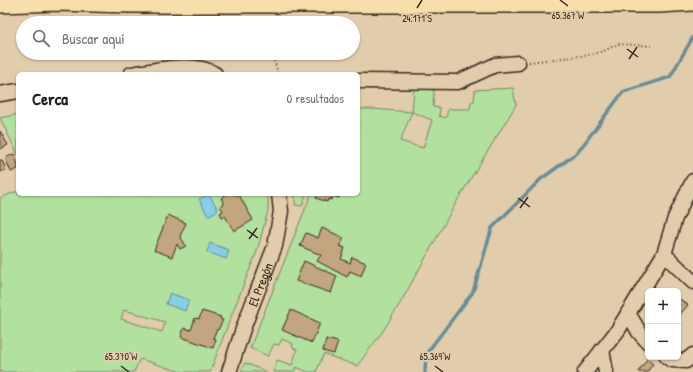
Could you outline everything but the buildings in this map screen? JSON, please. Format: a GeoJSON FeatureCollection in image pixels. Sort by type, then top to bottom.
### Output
{"type":"FeatureCollection","features":[{"type":"Feature","properties":{"kind":"highway"},"geometry":{"type":"LineString","coordinates":[[0,2],[58,0],[131,2],[658,2],[693,0]]}},
{"type":"Feature","properties":{"kind":"highway"},"geometry":{"type":"LineString","coordinates":[[0,15],[58,0]]}},
{"type":"Feature","properties":{"kind":"street"},"geometry":{"type":"LineString","coordinates":[[360,81],[458,82],[495,65],[518,63]]}},
{"type":"Feature","properties":{"kind":"street"},"geometry":{"type":"LineString","coordinates":[[144,72],[170,68],[194,68],[212,72]]}},
{"type":"Feature","properties":{"kind":"street"},"geometry":{"type":"LineString","coordinates":[[0,94],[16,90]]}},
{"type":"Feature","properties":{"kind":"street"},"geometry":{"type":"LineString","coordinates":[[585,372],[618,330],[664,254],[675,218],[693,181]]}},
{"type":"Feature","properties":{"kind":"street","name":"El Pregón"},"geometry":{"type":"LineString","coordinates":[[229,372],[244,326],[275,246],[281,211],[279,196]]}},
{"type":"Feature","properties":{"kind":"street"},"geometry":{"type":"LineString","coordinates":[[664,254],[693,282]]}},
{"type":"Feature","properties":{"kind":"street"},"geometry":{"type":"LineString","coordinates":[[628,313],[638,332],[645,339]]}},
{"type":"Feature","properties":{"kind":"street"},"geometry":{"type":"LineString","coordinates":[[602,350],[606,372]]}},
{"type":"Feature","properties":{"kind":"street"},"geometry":{"type":"LineString","coordinates":[[672,360],[686,361],[693,355]]}},
{"type":"Feature","properties":{"kind":"path"},"geometry":{"type":"LineString","coordinates":[[518,63],[588,55],[604,51],[618,44],[654,46]]}},
{"type":"Feature","properties":{"kind":"path"},"geometry":{"type":"LineString","coordinates":[[274,60],[277,72]]}},
{"type":"Feature","properties":{"kind":"green space"},"geometry":{"type":"Polygon","coordinates":[[[414,88],[434,90],[433,107],[440,108],[439,116],[446,118],[448,109],[470,109],[471,102],[474,101],[475,90],[513,88],[516,105],[457,201],[402,300],[383,331],[357,366],[324,354],[316,372],[308,372],[296,367],[294,372],[273,372],[277,360],[292,365],[297,350],[292,347],[293,344],[282,339],[279,345],[274,344],[268,356],[250,348],[310,196],[360,196],[360,109],[412,112],[414,88]],[[412,112],[400,141],[423,148],[432,120],[412,112]]]}},
{"type":"Feature","properties":{"kind":"green space"},"geometry":{"type":"Polygon","coordinates":[[[16,114],[16,151],[0,118],[16,114]]]}},
{"type":"Feature","properties":{"kind":"green space"},"geometry":{"type":"Polygon","coordinates":[[[16,192],[16,196],[268,196],[268,211],[257,251],[210,372],[181,372],[140,359],[134,372],[0,372],[0,198],[16,192]],[[124,310],[121,319],[162,332],[165,322],[124,310]]]}},
{"type":"Feature","properties":{"kind":"green space"},"geometry":{"type":"Polygon","coordinates":[[[295,196],[305,196],[302,206],[295,205],[295,196]]]}},
{"type":"Feature","properties":{"kind":"green space"},"geometry":{"type":"Polygon","coordinates":[[[245,363],[267,372],[241,372],[245,363]]]}},
{"type":"Feature","properties":{"kind":"water"},"geometry":{"type":"Polygon","coordinates":[[[205,196],[210,196],[218,210],[208,216],[199,199],[205,196]]]}},
{"type":"Feature","properties":{"kind":"water"},"geometry":{"type":"Polygon","coordinates":[[[210,243],[229,250],[226,259],[207,252],[210,243]]]}},
{"type":"Feature","properties":{"kind":"water"},"geometry":{"type":"Polygon","coordinates":[[[170,293],[189,300],[185,311],[166,304],[170,293]]]}},
{"type":"Feature","properties":{"kind":"waterway"},"geometry":{"type":"LineString","coordinates":[[425,372],[426,354],[473,292],[492,228],[541,179],[577,153],[623,92],[670,77],[693,37]]}}]}
